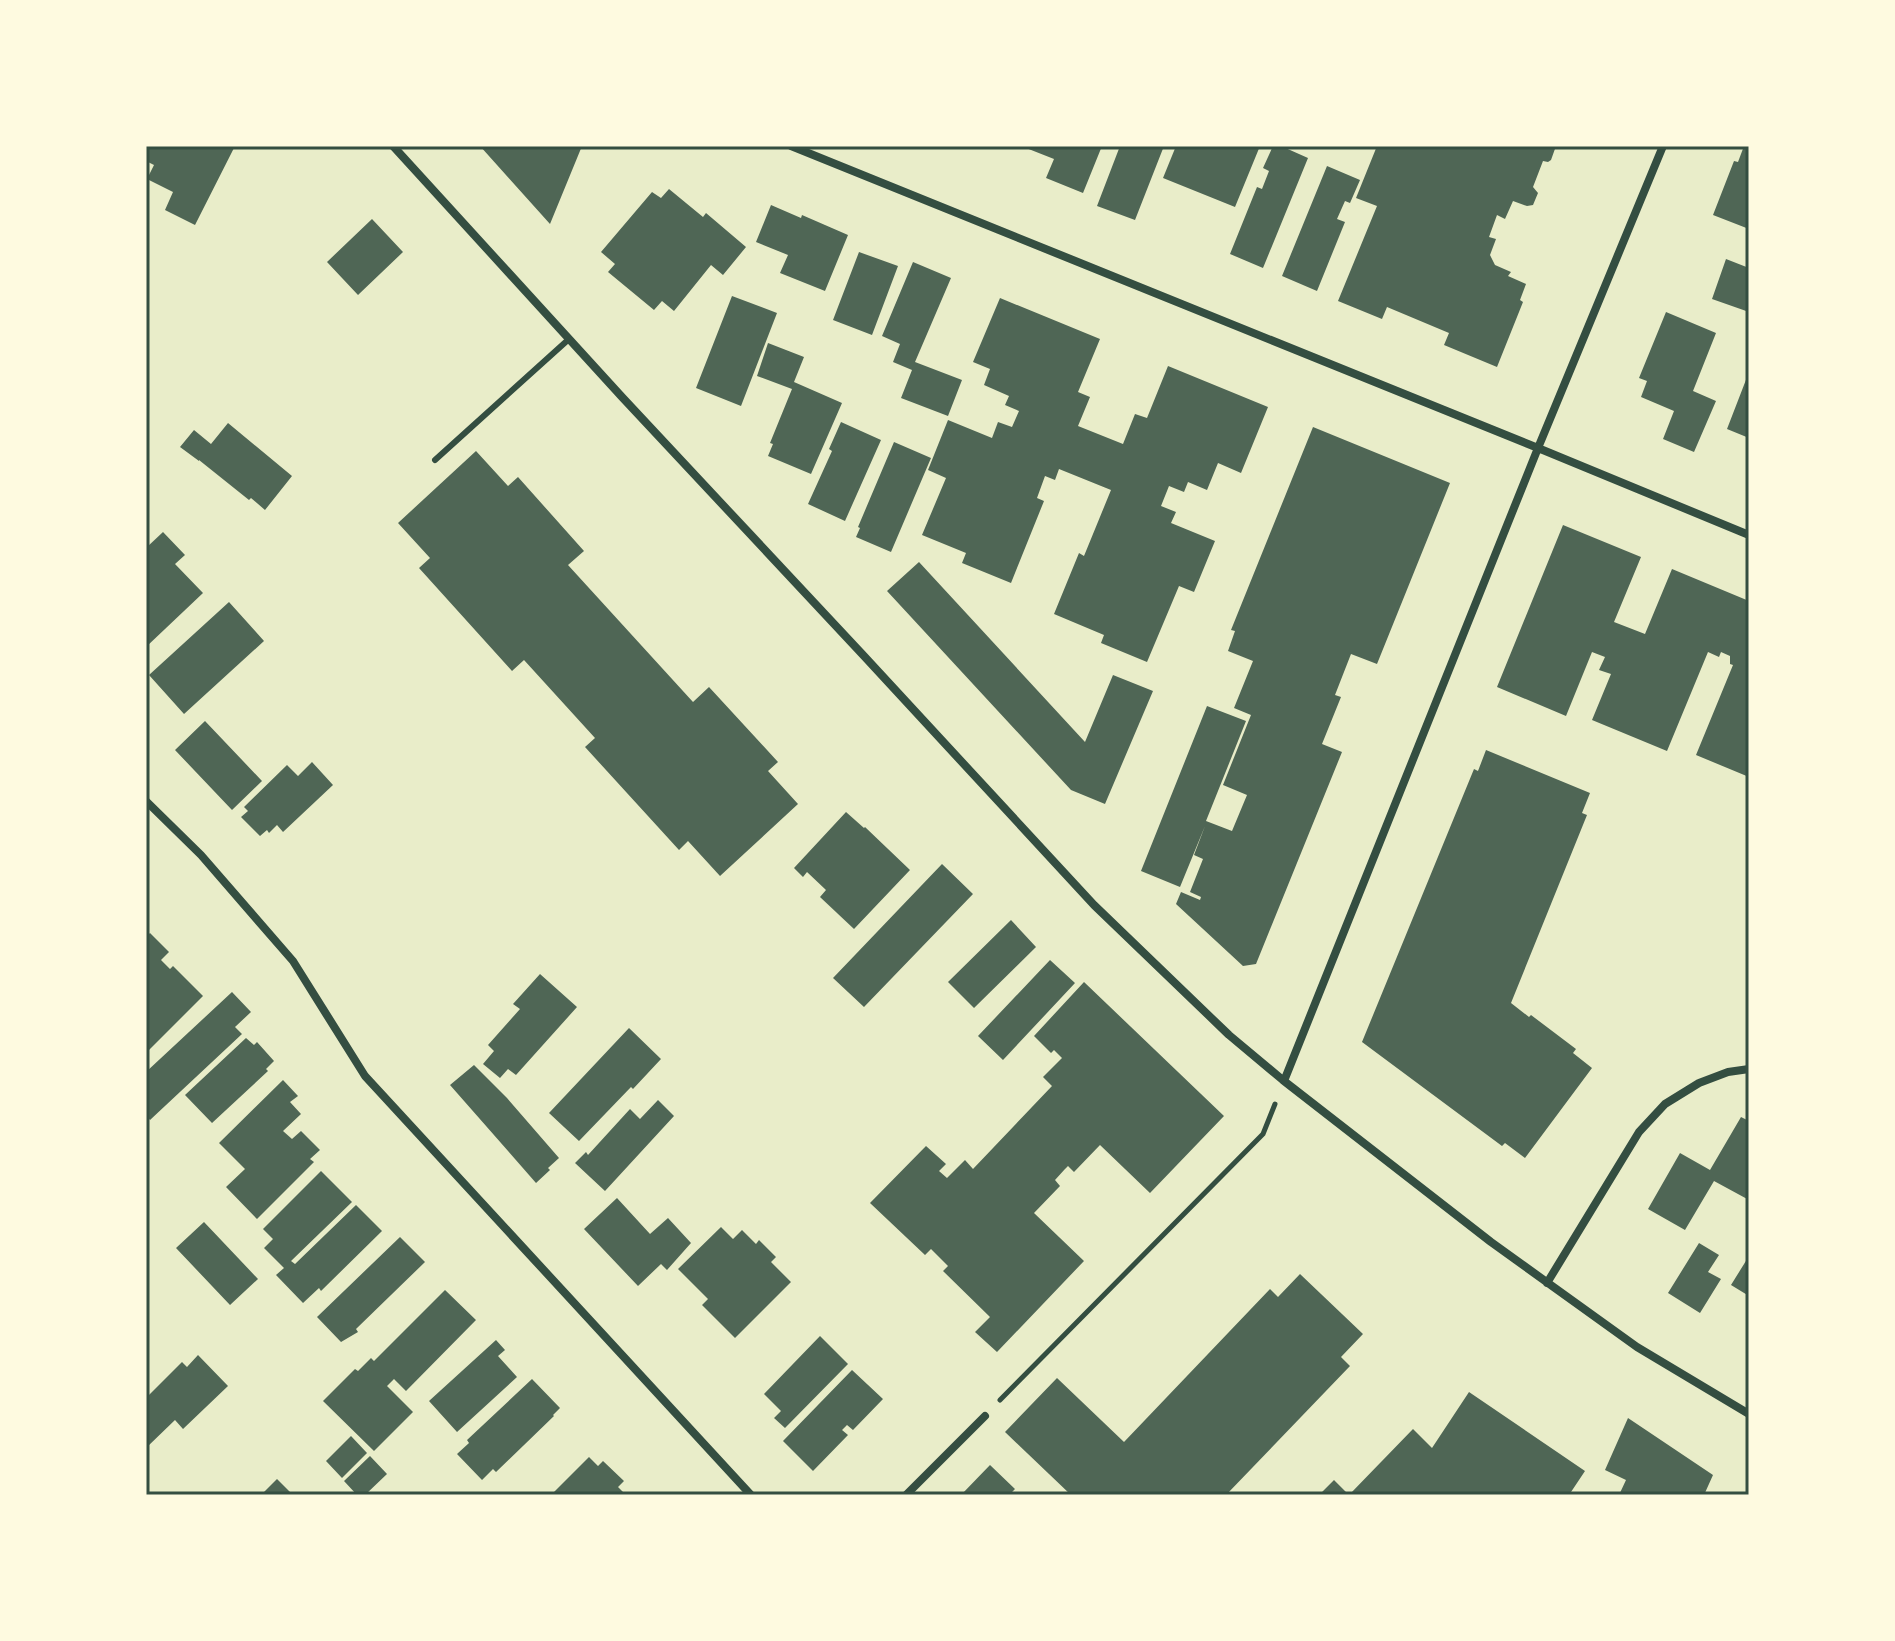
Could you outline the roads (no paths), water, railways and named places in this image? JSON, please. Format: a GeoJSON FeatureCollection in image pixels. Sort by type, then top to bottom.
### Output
{"type":"FeatureCollection","features":[{"type":"Feature","properties":{"kind":"street"},"geometry":{"type":"LineString","coordinates":[[393,146],[1094,905],[1229,1035],[1414,1183],[1547,1283],[1637,1347],[1749,1414]]}},
{"type":"Feature","properties":{"kind":"street"},"geometry":{"type":"LineString","coordinates":[[791,146],[1749,535]]}},
{"type":"Feature","properties":{"kind":"street"},"geometry":{"type":"LineString","coordinates":[[1284,1081],[1663,146]]}},
{"type":"Feature","properties":{"kind":"street"},"geometry":{"type":"LineString","coordinates":[[146,801],[201,855],[293,961],[365,1076],[751,1495]]}},
{"type":"Feature","properties":{"kind":"street"},"geometry":{"type":"LineString","coordinates":[[1547,1283],[1639,1132],[1665,1104],[1699,1083],[1728,1072],[1749,1069]]}},
{"type":"Feature","properties":{"kind":"street"},"geometry":{"type":"LineString","coordinates":[[906,1495],[985,1416]]}},
{"type":"Feature","properties":{"kind":"lane"},"geometry":{"type":"LineString","coordinates":[[435,460],[569,339]]}}]}
